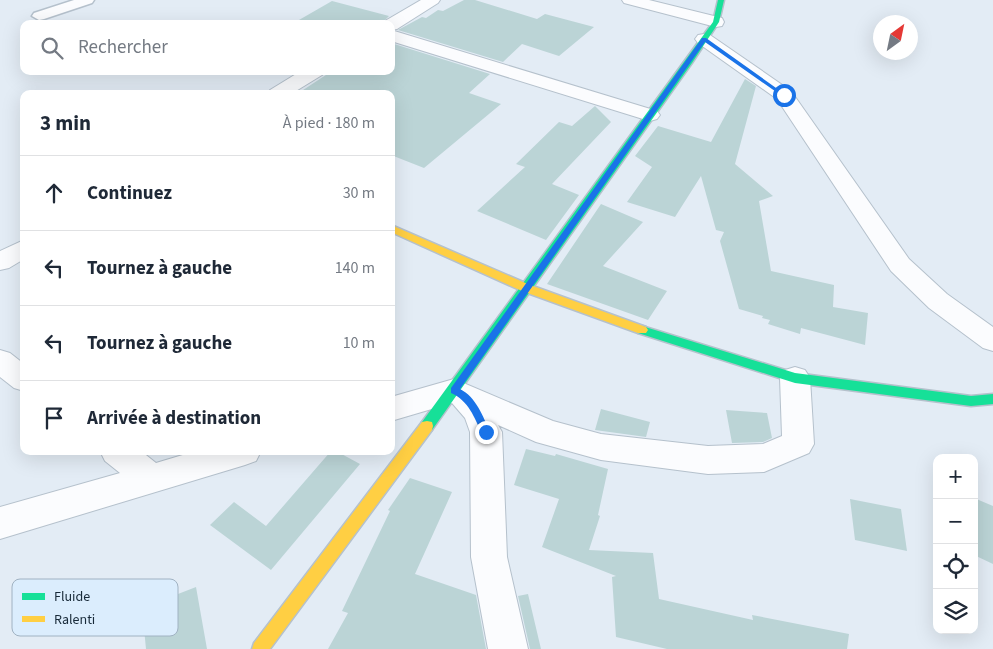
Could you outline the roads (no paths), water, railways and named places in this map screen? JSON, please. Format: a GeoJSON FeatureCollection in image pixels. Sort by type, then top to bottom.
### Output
{"type":"FeatureCollection","features":[{"type":"Feature","properties":{"kind":"street"},"geometry":{"type":"LineString","coordinates":[[395,23],[432,0]]}},
{"type":"Feature","properties":{"kind":"street"},"geometry":{"type":"LineString","coordinates":[[630,0],[710,31],[784,95],[802,118],[900,265],[938,301],[993,341]]}},
{"type":"Feature","properties":{"kind":"street"},"geometry":{"type":"LineString","coordinates":[[260,649],[459,393],[526,288],[710,31],[721,0]]}},
{"type":"Feature","properties":{"kind":"street"},"geometry":{"type":"LineString","coordinates":[[395,36],[650,115]]}},
{"type":"Feature","properties":{"kind":"street"},"geometry":{"type":"LineString","coordinates":[[284,90],[308,75]]}},
{"type":"Feature","properties":{"kind":"street"},"geometry":{"type":"LineString","coordinates":[[395,230],[526,288],[639,329],[795,378],[971,401],[993,399]]}},
{"type":"Feature","properties":{"kind":"street"},"geometry":{"type":"LineString","coordinates":[[0,262],[20,250]]}},
{"type":"Feature","properties":{"kind":"street"},"geometry":{"type":"LineString","coordinates":[[0,361],[20,377]]}},
{"type":"Feature","properties":{"kind":"street"},"geometry":{"type":"LineString","coordinates":[[395,408],[459,393],[547,433],[601,447],[708,460],[764,458],[798,444],[795,378]]}},
{"type":"Feature","properties":{"kind":"street"},"geometry":{"type":"LineString","coordinates":[[459,393],[477,411],[486,432],[489,557],[508,649]]}},
{"type":"Feature","properties":{"kind":"street"},"geometry":{"type":"LineString","coordinates":[[121,455],[151,478]]}},
{"type":"Feature","properties":{"kind":"street"},"geometry":{"type":"LineString","coordinates":[[0,523],[231,455]]}},
{"type":"Feature","properties":{"kind":"lane"},"geometry":{"type":"LineString","coordinates":[[39,16],[87,0]]}}]}
